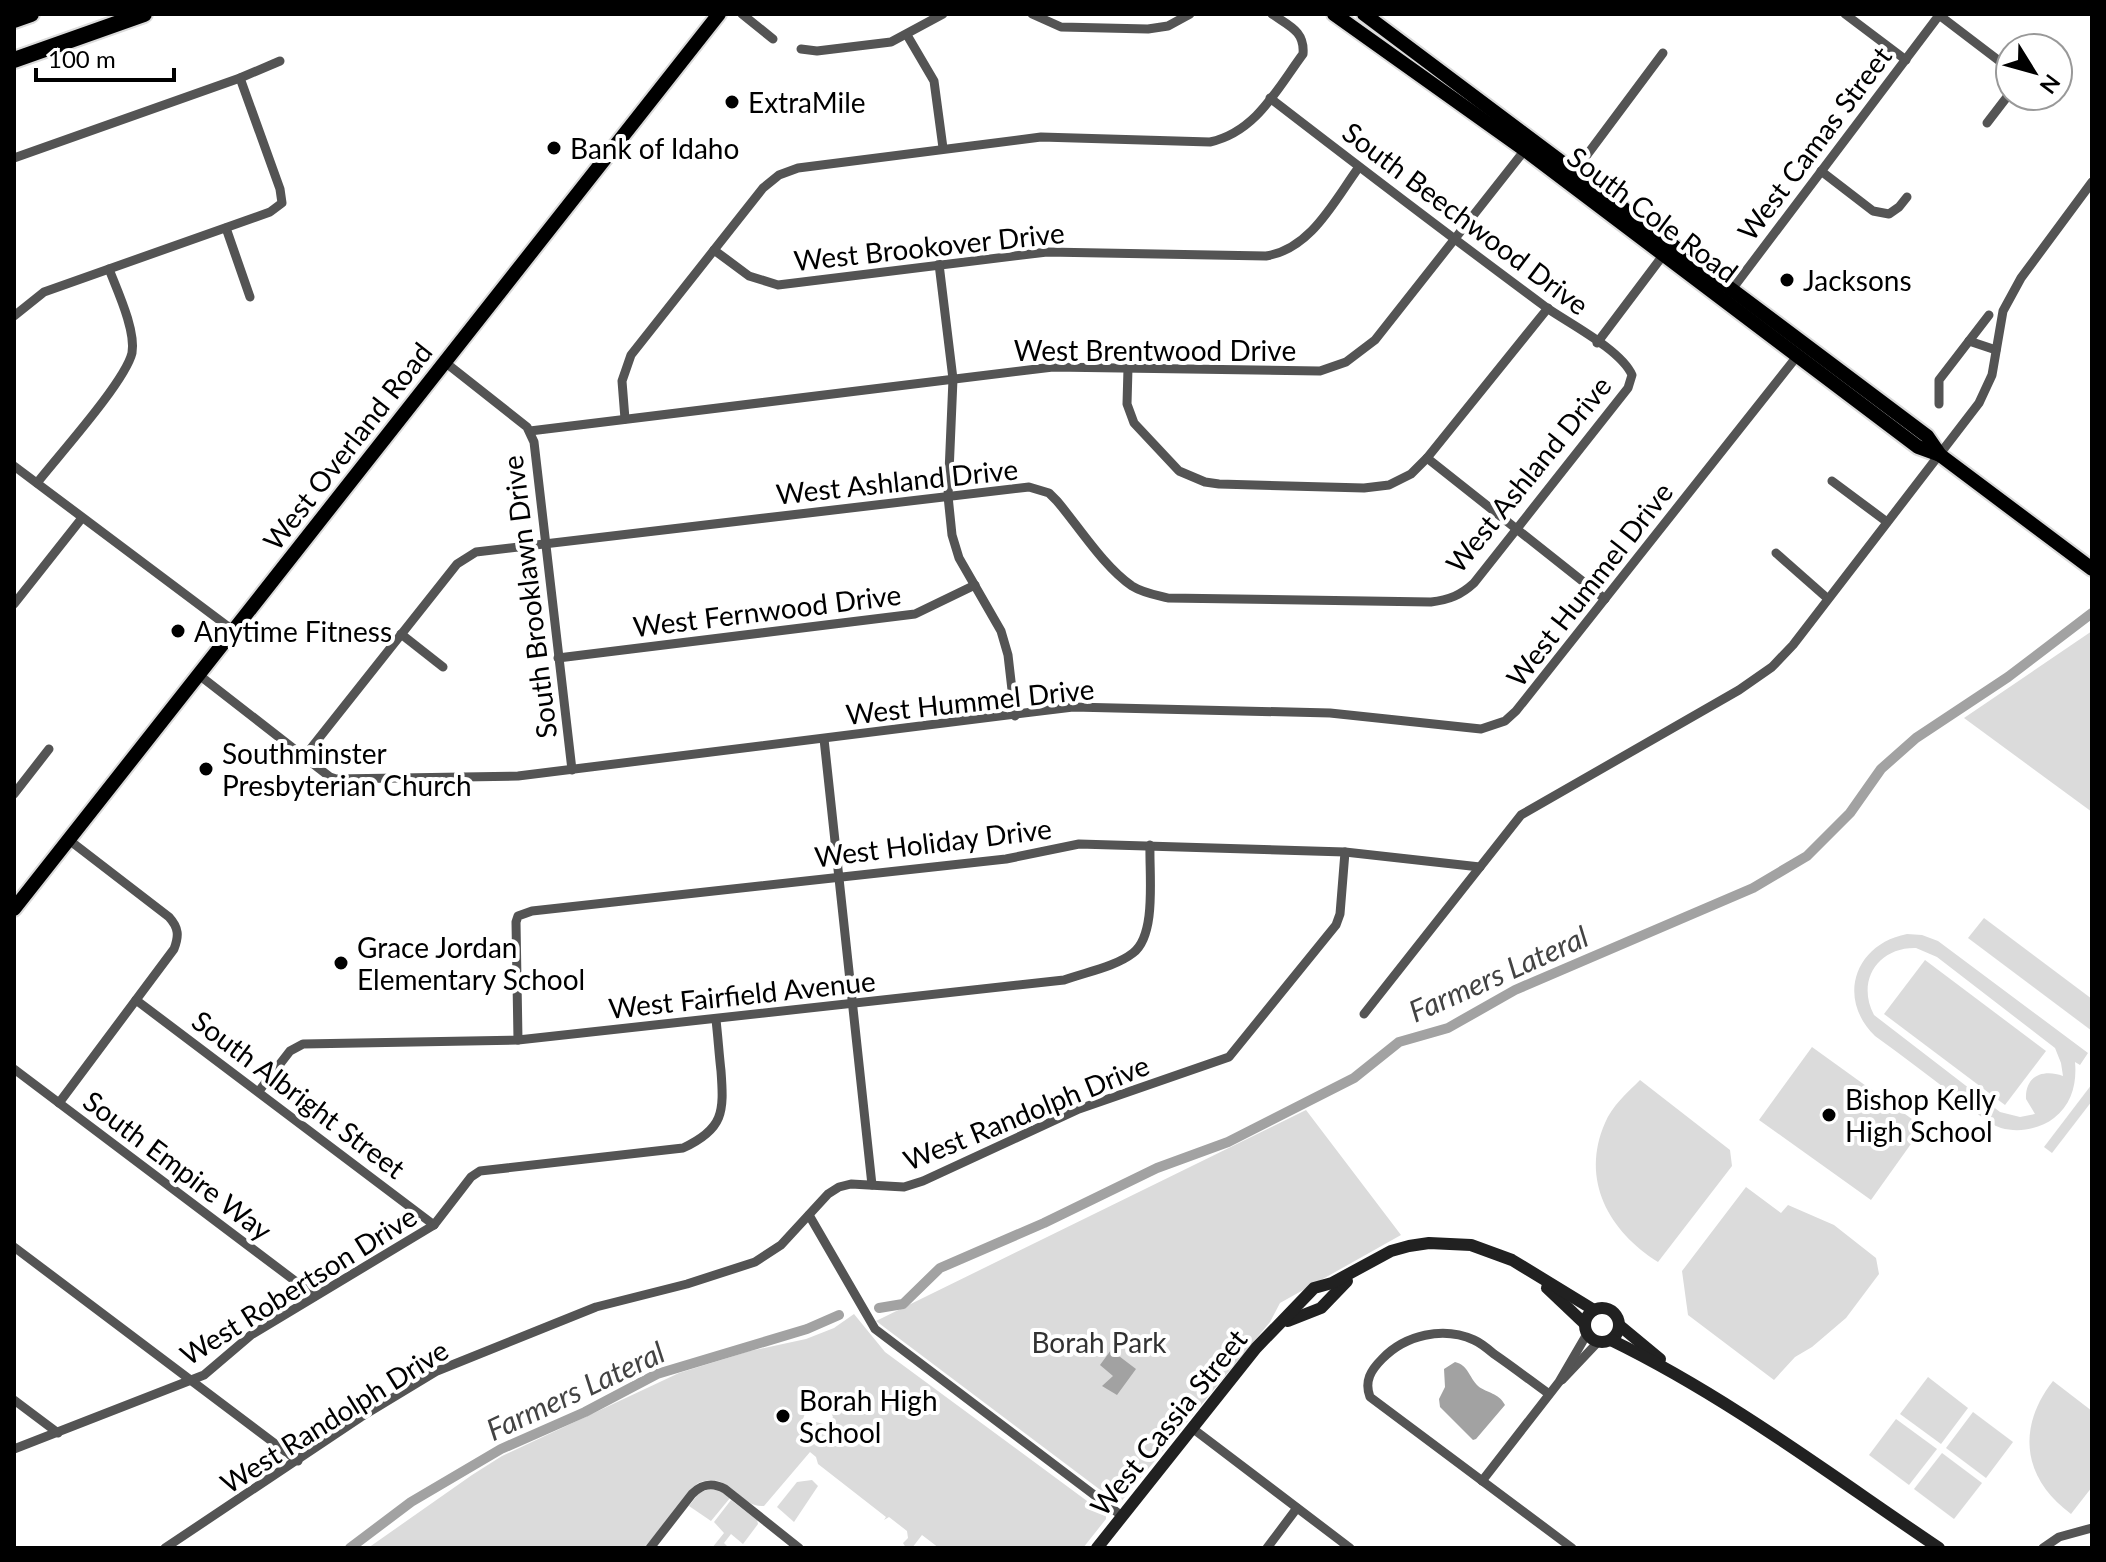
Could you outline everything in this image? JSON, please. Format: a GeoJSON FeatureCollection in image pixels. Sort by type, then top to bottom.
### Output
{"type":"FeatureCollection","features":[{"type":"Feature","properties":{"kind":"highway"},"geometry":{"type":"LineString","coordinates":[[14,20],[31,14]]}},
{"type":"Feature","properties":{"kind":"highway"},"geometry":{"type":"LineString","coordinates":[[14,60],[144,14]]}},
{"type":"Feature","properties":{"kind":"main road","name":"West Overland Road"},"geometry":{"type":"LineString","coordinates":[[14,909],[719,14]]}},
{"type":"Feature","properties":{"kind":"main road","name":"South Cole Road"},"geometry":{"type":"LineString","coordinates":[[1334,14],[1529,145],[1575,171],[1650,227],[1798,355],[1918,447],[1940,455],[2092,569]]}},
{"type":"Feature","properties":{"kind":"main road","name":"South Cole Road"},"geometry":{"type":"LineString","coordinates":[[1364,14],[1619,220],[1927,436],[1940,455]]}},
{"type":"Feature","properties":{"kind":"main road"},"geometry":{"type":"LineString","coordinates":[[1619,220],[1625,219],[1642,228],[1650,227]]}},
{"type":"Feature","properties":{"kind":"street"},"geometry":{"type":"LineString","coordinates":[[742,14],[773,39]]}},
{"type":"Feature","properties":{"kind":"street"},"geometry":{"type":"LineString","coordinates":[[801,49],[817,51],[891,42],[943,14]]}},
{"type":"Feature","properties":{"kind":"street"},"geometry":{"type":"LineString","coordinates":[[1032,14],[1061,27],[1148,29],[1168,26],[1190,14]]}},
{"type":"Feature","properties":{"kind":"street"},"geometry":{"type":"LineString","coordinates":[[625,419],[622,381],[631,355],[763,188],[779,175],[798,168],[1041,137],[1210,142],[1238,133],[1252,122],[1303,54],[1304,42],[1299,34],[1272,14]]}},
{"type":"Feature","properties":{"kind":"street"},"geometry":{"type":"LineString","coordinates":[[1845,14],[1906,60]]}},
{"type":"Feature","properties":{"kind":"street"},"geometry":{"type":"LineString","coordinates":[[1940,14],[1994,57]]}},
{"type":"Feature","properties":{"kind":"street","name":"West Camas Street"},"geometry":{"type":"LineString","coordinates":[[1728,294],[1940,14]]}},
{"type":"Feature","properties":{"kind":"street"},"geometry":{"type":"LineString","coordinates":[[907,35],[934,81],[943,148]]}},
{"type":"Feature","properties":{"kind":"street"},"geometry":{"type":"LineString","coordinates":[[1575,171],[1663,53]]}},
{"type":"Feature","properties":{"kind":"street"},"geometry":{"type":"LineString","coordinates":[[14,158],[280,61]]}},
{"type":"Feature","properties":{"kind":"street"},"geometry":{"type":"LineString","coordinates":[[14,316],[44,292],[270,212],[282,203],[280,189],[240,78]]}},
{"type":"Feature","properties":{"kind":"street","name":"South Beechwood Drive"},"geometry":{"type":"LineString","coordinates":[[1270,98],[1625,364],[1632,375]]}},
{"type":"Feature","properties":{"kind":"street"},"geometry":{"type":"LineString","coordinates":[[1987,123],[1995,112]]}},
{"type":"Feature","properties":{"kind":"street","name":"West Brentwood Drive"},"geometry":{"type":"LineString","coordinates":[[530,431],[1053,367],[1320,371],[1346,362],[1375,340],[1529,145]]}},
{"type":"Feature","properties":{"kind":"street","name":"West Brookover Drive"},"geometry":{"type":"LineString","coordinates":[[714,250],[749,276],[778,285],[1047,252],[1278,254],[1309,235],[1359,167]]}},
{"type":"Feature","properties":{"kind":"street"},"geometry":{"type":"LineString","coordinates":[[1821,171],[1873,211],[1889,214],[1907,197]]}},
{"type":"Feature","properties":{"kind":"street"},"geometry":{"type":"LineString","coordinates":[[1364,1014],[1521,815],[1708,709],[1772,667],[1793,645],[1979,403],[1992,375],[2003,311],[2021,278],[2092,182]]}},
{"type":"Feature","properties":{"kind":"street"},"geometry":{"type":"LineString","coordinates":[[226,228],[250,297]]}},
{"type":"Feature","properties":{"kind":"street","name":"West Ashland Drive"},"geometry":{"type":"LineString","coordinates":[[1597,343],[1664,254]]}},
{"type":"Feature","properties":{"kind":"street"},"geometry":{"type":"LineString","coordinates":[[939,264],[953,379],[948,496],[955,547],[1001,631],[1008,655],[1015,716]]}},
{"type":"Feature","properties":{"kind":"street"},"geometry":{"type":"LineString","coordinates":[[37,483],[121,376],[132,351],[129,326],[109,269]]}},
{"type":"Feature","properties":{"kind":"street"},"geometry":{"type":"LineString","coordinates":[[1128,368],[1127,404],[1134,423],[1179,471],[1205,482],[1364,488],[1389,485],[1411,474],[1427,458],[1548,308]]}},
{"type":"Feature","properties":{"kind":"street"},"geometry":{"type":"LineString","coordinates":[[1939,404],[1939,380],[1989,315]]}},
{"type":"Feature","properties":{"kind":"street"},"geometry":{"type":"LineString","coordinates":[[1969,341],[1996,350]]}},
{"type":"Feature","properties":{"kind":"street","name":"West Hummel Drive"},"geometry":{"type":"LineString","coordinates":[[199,675],[336,779],[518,776],[1073,707],[1330,713],[1469,729],[1493,727],[1516,711],[1798,355]]}},
{"type":"Feature","properties":{"kind":"street","name":"South Brooklawn Drive"},"geometry":{"type":"LineString","coordinates":[[446,363],[530,431],[547,545],[572,770]]}},
{"type":"Feature","properties":{"kind":"street","name":"West Ashland Drive"},"geometry":{"type":"LineString","coordinates":[[304,757],[466,556],[476,552],[1018,488],[1040,489],[1057,501],[1116,572],[1133,587],[1150,594],[1168,598],[1442,601],[1464,592],[1474,583],[1628,388],[1632,375]]}},
{"type":"Feature","properties":{"kind":"street"},"geometry":{"type":"LineString","coordinates":[[1427,458],[1605,599]]}},
{"type":"Feature","properties":{"kind":"street"},"geometry":{"type":"LineString","coordinates":[[14,466],[234,631]]}},
{"type":"Feature","properties":{"kind":"street"},"geometry":{"type":"LineString","coordinates":[[1832,481],[1887,522]]}},
{"type":"Feature","properties":{"kind":"street"},"geometry":{"type":"LineString","coordinates":[[14,604],[82,518]]}},
{"type":"Feature","properties":{"kind":"street"},"geometry":{"type":"LineString","coordinates":[[1776,553],[1827,598]]}},
{"type":"Feature","properties":{"kind":"street","name":"West Fernwood Drive"},"geometry":{"type":"LineString","coordinates":[[558,658],[915,614],[975,585]]}},
{"type":"Feature","properties":{"kind":"street"},"geometry":{"type":"LineString","coordinates":[[401,634],[443,667]]}},
{"type":"Feature","properties":{"kind":"street"},"geometry":{"type":"LineString","coordinates":[[824,739],[872,1185]]}},
{"type":"Feature","properties":{"kind":"street"},"geometry":{"type":"LineString","coordinates":[[14,794],[49,749]]}},
{"type":"Feature","properties":{"kind":"street"},"geometry":{"type":"LineString","coordinates":[[59,1103],[174,949],[178,930],[169,917],[69,840]]}},
{"type":"Feature","properties":{"kind":"street","name":"West Holiday Drive"},"geometry":{"type":"LineString","coordinates":[[518,1040],[515,930],[518,916],[523,913],[1006,859],[1079,844],[1345,852],[1480,867]]}},
{"type":"Feature","properties":{"kind":"street","name":"West Fairfield Avenue"},"geometry":{"type":"LineString","coordinates":[[259,1091],[290,1051],[303,1044],[518,1040],[1051,983],[1122,959],[1141,946],[1149,928],[1150,845]]}},
{"type":"Feature","properties":{"kind":"street","name":"West Randolph Drive"},"geometry":{"type":"LineString","coordinates":[[165,1548],[361,1417],[437,1371],[596,1307],[687,1284],[755,1262],[781,1245],[828,1194],[839,1187],[904,1187],[923,1181],[1079,1109],[1229,1057],[1336,925],[1340,914],[1345,852]]}},
{"type":"Feature","properties":{"kind":"street","name":"South Albright Street"},"geometry":{"type":"LineString","coordinates":[[136,1000],[434,1225]]}},
{"type":"Feature","properties":{"kind":"street","name":"West Robertson Drive"},"geometry":{"type":"LineString","coordinates":[[14,1449],[204,1375],[251,1335],[434,1225],[471,1177],[480,1171],[683,1148],[700,1140],[713,1129],[721,1116],[724,1102],[716,1020]]}},
{"type":"Feature","properties":{"kind":"street","name":"South Empire Way"},"geometry":{"type":"LineString","coordinates":[[14,1069],[315,1296]]}},
{"type":"Feature","properties":{"kind":"street"},"geometry":{"type":"LineString","coordinates":[[809,1215],[875,1329],[1122,1516]]}},
{"type":"Feature","properties":{"kind":"street","name":"West Cassia Street"},"geometry":{"type":"LineString","coordinates":[[1097,1548],[1256,1348],[1310,1290],[1332,1283],[1391,1251],[1409,1246],[1471,1245],[1512,1260],[1534,1274]]}},
{"type":"Feature","properties":{"kind":"street"},"geometry":{"type":"LineString","coordinates":[[14,1247],[298,1461]]}},
{"type":"Feature","properties":{"kind":"street"},"geometry":{"type":"LineString","coordinates":[[1277,1327],[1321,1308],[1365,1266]]}},
{"type":"Feature","properties":{"kind":"street"},"geometry":{"type":"LineString","coordinates":[[1534,1274],[1594,1310],[1611,1310],[1619,1325],[1677,1375]]}},
{"type":"Feature","properties":{"kind":"street"},"geometry":{"type":"LineString","coordinates":[[1534,1274],[1595,1335],[1677,1375],[1793,1448],[1939,1548]]}},
{"type":"Feature","properties":{"kind":"street"},"geometry":{"type":"LineString","coordinates":[[1594,1310],[1595,1335]]}},
{"type":"Feature","properties":{"kind":"street"},"geometry":{"type":"LineString","coordinates":[[1482,1481],[1595,1335],[1619,1325]]}},
{"type":"Feature","properties":{"kind":"street"},"geometry":{"type":"LineString","coordinates":[[1549,1394],[1475,1340],[1430,1333],[1391,1349],[1367,1379],[1370,1397],[1572,1548]]}},
{"type":"Feature","properties":{"kind":"street"},"geometry":{"type":"LineString","coordinates":[[14,1400],[58,1433]]}},
{"type":"Feature","properties":{"kind":"street"},"geometry":{"type":"LineString","coordinates":[[1192,1428],[1350,1548]]}},
{"type":"Feature","properties":{"kind":"street"},"geometry":{"type":"LineString","coordinates":[[650,1548],[697,1489],[714,1484],[725,1489],[799,1548]]}},
{"type":"Feature","properties":{"kind":"street"},"geometry":{"type":"LineString","coordinates":[[1267,1548],[1297,1508]]}},
{"type":"Feature","properties":{"kind":"street"},"geometry":{"type":"LineString","coordinates":[[2045,1548],[2059,1537],[2092,1528]]}},
{"type":"Feature","properties":{"kind":"green space"},"geometry":{"type":"Polygon","coordinates":[[[2092,631],[2092,812],[1964,718],[2092,631]]]}},
{"type":"Feature","properties":{"kind":"green space"},"geometry":{"type":"Polygon","coordinates":[[[1984,918],[2092,999],[2092,1031],[1968,938],[1984,918]]]}},
{"type":"Feature","properties":{"kind":"green space"},"geometry":{"type":"Polygon","coordinates":[[[1907,934],[1938,941],[2088,1053],[2080,1065],[2075,1062],[2072,1093],[2060,1112],[2048,1122],[2029,1129],[1995,1126],[1875,1036],[1863,1021],[1854,990],[1864,961],[1889,940],[1907,934]],[[1916,948],[1891,953],[1881,960],[1869,979],[1869,1002],[1874,1015],[2000,1112],[2020,1117],[2035,1114],[2026,1099],[2032,1079],[2049,1073],[2063,1076],[2055,1048],[1937,957],[1916,948]]]}},
{"type":"Feature","properties":{"kind":"green space"},"geometry":{"type":"Polygon","coordinates":[[[1925,960],[2046,1051],[2005,1105],[1884,1014],[1925,960]]]}},
{"type":"Feature","properties":{"kind":"green space"},"geometry":{"type":"Polygon","coordinates":[[[1812,1047],[1923,1127],[1871,1200],[1759,1120],[1812,1047]]]}},
{"type":"Feature","properties":{"kind":"green space"},"geometry":{"type":"Polygon","coordinates":[[[1640,1080],[1730,1150],[1732,1166],[1658,1262],[1626,1235],[1613,1219],[1598,1184],[1596,1164],[1598,1144],[1608,1117],[1640,1080]]]}},
{"type":"Feature","properties":{"kind":"green space"},"geometry":{"type":"Polygon","coordinates":[[[2092,1084],[2092,1101],[2052,1153],[2044,1147],[2092,1084]]]}},
{"type":"Feature","properties":{"kind":"green space","name":"Borah Park"},"geometry":{"type":"Polygon","coordinates":[[[1306,1110],[1401,1235],[1280,1303],[1270,1322],[1119,1504],[876,1321],[1306,1110]]]}},
{"type":"Feature","properties":{"kind":"green space"},"geometry":{"type":"Polygon","coordinates":[[[1746,1187],[1781,1213],[1788,1205],[1834,1225],[1876,1258],[1879,1274],[1846,1318],[1795,1357],[1774,1380],[1688,1315],[1682,1271],[1746,1187]]]}},
{"type":"Feature","properties":{"kind":"green space","name":"Borah High School"},"geometry":{"type":"Polygon","coordinates":[[[854,1314],[885,1352],[1106,1515],[1106,1519],[1083,1548],[939,1548],[922,1535],[912,1548],[906,1548],[903,1543],[908,1538],[907,1531],[889,1517],[884,1520],[886,1517],[818,1464],[810,1452],[764,1506],[755,1505],[719,1481],[698,1483],[644,1548],[368,1548],[502,1456],[679,1373],[750,1351],[806,1339],[834,1328],[854,1314]],[[823,1394],[809,1402],[803,1419],[828,1425],[833,1417],[823,1394]]]}},
{"type":"Feature","properties":{"kind":"green space"},"geometry":{"type":"Polygon","coordinates":[[[1928,1377],[1968,1408],[1941,1444],[1900,1414],[1928,1377]]]}},
{"type":"Feature","properties":{"kind":"green space"},"geometry":{"type":"Polygon","coordinates":[[[2053,1381],[2092,1411],[2092,1487],[2071,1514],[2043,1485],[2034,1469],[2030,1452],[2033,1417],[2053,1381]]]}},
{"type":"Feature","properties":{"kind":"green space"},"geometry":{"type":"Polygon","coordinates":[[[1973,1412],[2013,1442],[1986,1478],[1946,1448],[1973,1412]]]}},
{"type":"Feature","properties":{"kind":"green space"},"geometry":{"type":"Polygon","coordinates":[[[1896,1419],[1937,1449],[1909,1485],[1869,1455],[1896,1419]]]}},
{"type":"Feature","properties":{"kind":"green space"},"geometry":{"type":"Polygon","coordinates":[[[1942,1453],[1982,1483],[1954,1519],[1914,1489],[1942,1453]]]}},
{"type":"Feature","properties":{"kind":"green space"},"geometry":{"type":"Polygon","coordinates":[[[812,1480],[818,1486],[794,1522],[777,1507],[797,1482],[812,1480]]]}},
{"type":"Feature","properties":{"kind":"green space"},"geometry":{"type":"Polygon","coordinates":[[[709,1489],[719,1490],[730,1498],[711,1521],[689,1506],[699,1493],[709,1489]]]}},
{"type":"Feature","properties":{"kind":"green space"},"geometry":{"type":"Polygon","coordinates":[[[731,1500],[758,1524],[743,1544],[731,1534],[724,1543],[729,1548],[712,1548],[724,1533],[714,1522],[731,1500]]]}},
{"type":"Feature","properties":{"kind":"shaded area"},"geometry":{"type":"Polygon","coordinates":[[[1111,1350],[1136,1369],[1117,1395],[1102,1386],[1113,1376],[1100,1365],[1111,1350]]]}},
{"type":"Feature","properties":{"kind":"shaded area"},"geometry":{"type":"Polygon","coordinates":[[[1455,1362],[1466,1369],[1478,1386],[1496,1395],[1505,1405],[1473,1440],[1440,1407],[1439,1399],[1445,1387],[1444,1369],[1455,1362]]]}},
{"type":"Feature","properties":{"kind":"waterway","name":"Farmers Lateral"},"geometry":{"type":"LineString","coordinates":[[879,1308],[903,1304],[940,1268],[1044,1223],[1157,1168],[1228,1142],[1354,1078],[1399,1042],[1448,1028],[1515,990],[1753,888],[1807,856],[1850,813],[1881,769],[1916,738],[2008,677],[2092,613]]}},
{"type":"Feature","properties":{"kind":"waterway","name":"Farmers Lateral"},"geometry":{"type":"LineString","coordinates":[[350,1548],[411,1502],[501,1449],[585,1412],[657,1374],[807,1329],[839,1315]]}},
{"type":"Feature","properties":{"kind":"place","name":"ExtraMile"},"geometry":{"type":"Point","coordinates":[732,102]}},
{"type":"Feature","properties":{"kind":"place","name":"Bank of Idaho"},"geometry":{"type":"Point","coordinates":[554,148]}},
{"type":"Feature","properties":{"kind":"place","name":"Jacksons"},"geometry":{"type":"Point","coordinates":[1787,280]}},
{"type":"Feature","properties":{"kind":"place","name":"Anytime Fitness"},"geometry":{"type":"Point","coordinates":[178,631]}},
{"type":"Feature","properties":{"kind":"place","name":"Southminster Presbyterian Church"},"geometry":{"type":"Point","coordinates":[206,769]}},
{"type":"Feature","properties":{"kind":"place","name":"Grace Jordan Elementary School"},"geometry":{"type":"Point","coordinates":[341,963]}},
{"type":"Feature","properties":{"kind":"place","name":"Bishop Kelly High School"},"geometry":{"type":"Point","coordinates":[1829,1115]}},
{"type":"Feature","properties":{"kind":"place","name":"Borah High School"},"geometry":{"type":"Point","coordinates":[783,1416]}}]}
